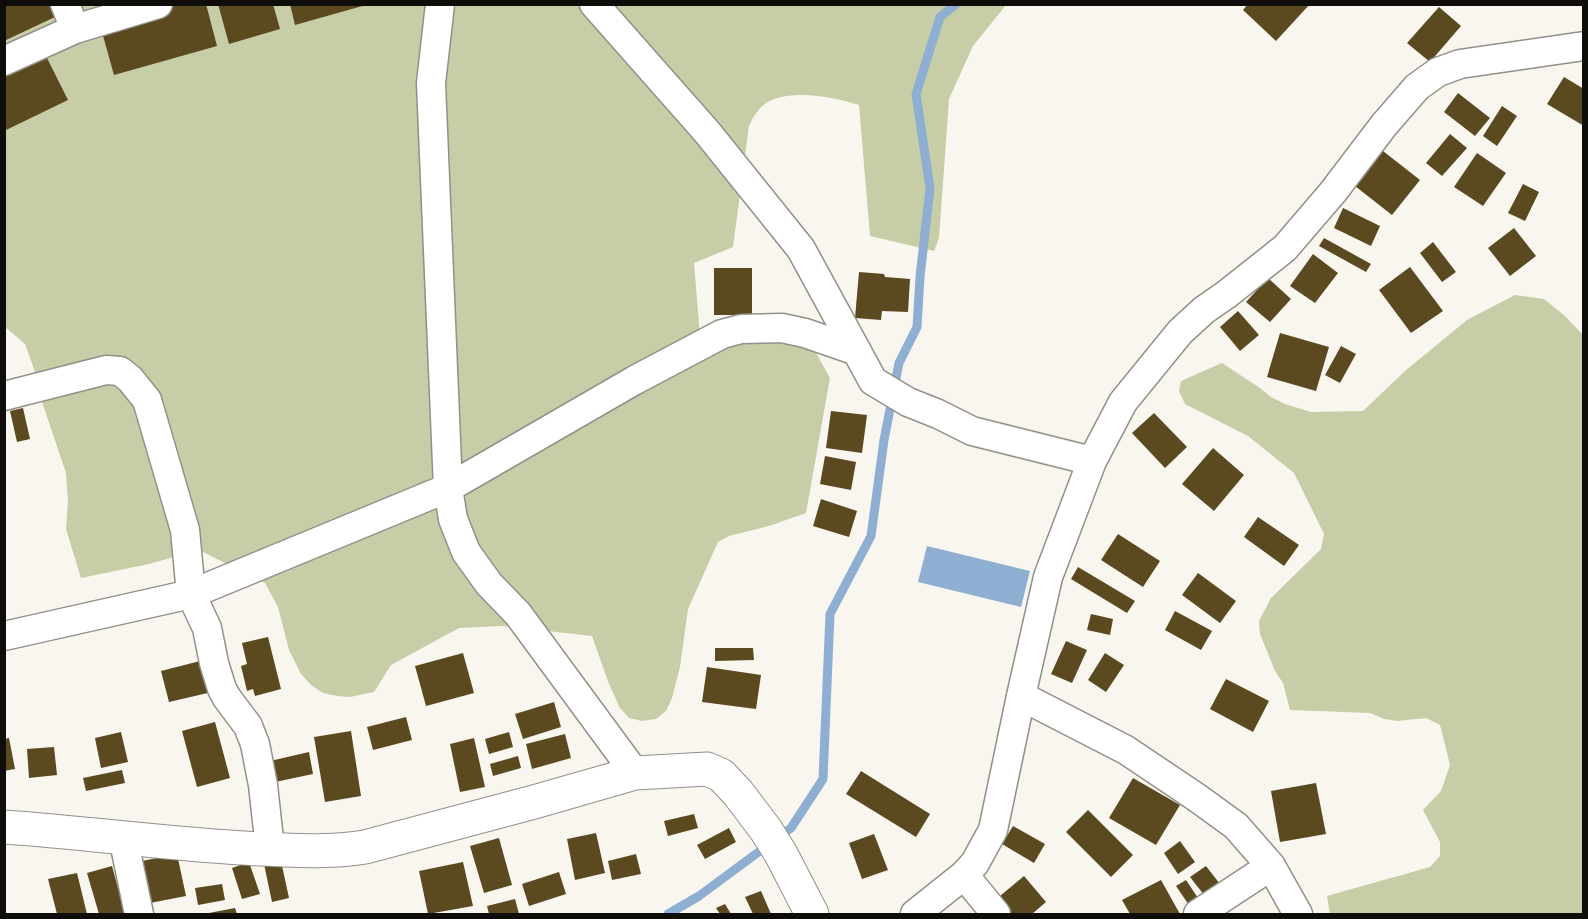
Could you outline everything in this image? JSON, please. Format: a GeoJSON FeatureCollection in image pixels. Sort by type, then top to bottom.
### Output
{"type":"FeatureCollection","features":[{"type":"Feature","properties":{"kind":"street"},"geometry":{"type":"LineString","coordinates":[[4,61],[70,17],[158,4]]}},
{"type":"Feature","properties":{"kind":"street"},"geometry":{"type":"LineString","coordinates":[[440,4],[431,83],[448,488],[453,519],[466,552],[489,584],[518,614],[635,773]]}},
{"type":"Feature","properties":{"kind":"street"},"geometry":{"type":"LineString","coordinates":[[594,4],[707,132],[801,249],[873,381],[908,402],[972,431],[1092,461]]}},
{"type":"Feature","properties":{"kind":"street"},"geometry":{"type":"LineString","coordinates":[[915,915],[964,875],[975,863],[993,830],[1048,577],[1092,461],[1123,402],[1180,332],[1204,310],[1285,248],[1333,192],[1384,125],[1418,87],[1438,72],[1460,64],[1584,46]]}},
{"type":"Feature","properties":{"kind":"street"},"geometry":{"type":"LineString","coordinates":[[4,636],[191,594],[448,488],[635,380],[722,334],[741,329],[782,328],[805,333],[857,351]]}},
{"type":"Feature","properties":{"kind":"street"},"geometry":{"type":"LineString","coordinates":[[4,396],[106,370],[120,371],[147,400],[185,531],[191,594],[207,628],[222,689],[248,726],[255,744],[263,785],[270,849]]}},
{"type":"Feature","properties":{"kind":"street"},"geometry":{"type":"LineString","coordinates":[[1021,696],[1126,750],[1236,826],[1271,866],[1298,915]]}},
{"type":"Feature","properties":{"kind":"street"},"geometry":{"type":"LineString","coordinates":[[4,827],[223,847],[335,851],[365,847],[635,773],[707,769],[721,775],[774,842],[812,915]]}},
{"type":"Feature","properties":{"kind":"street"},"geometry":{"type":"LineString","coordinates":[[123,837],[139,915]]}},
{"type":"Feature","properties":{"kind":"street"},"geometry":{"type":"LineString","coordinates":[[1198,915],[1271,866]]}},
{"type":"Feature","properties":{"kind":"street"},"geometry":{"type":"LineString","coordinates":[[964,875],[996,915]]}},
{"type":"Feature","properties":{"kind":"green space"},"geometry":{"type":"Polygon","coordinates":[[[4,5],[1006,5],[973,46],[949,99],[939,238],[934,251],[870,236],[859,105],[812,95],[776,98],[766,103],[758,111],[749,126],[733,247],[694,263],[700,336],[811,344],[830,378],[806,513],[769,526],[729,536],[718,542],[688,609],[680,667],[672,698],[666,711],[656,719],[642,721],[629,718],[620,708],[592,636],[503,626],[459,628],[391,665],[374,692],[350,697],[337,696],[323,693],[301,674],[289,650],[278,607],[265,583],[199,550],[149,564],[81,578],[66,529],[68,501],[66,473],[25,344],[5,327],[4,5]]]}},
{"type":"Feature","properties":{"kind":"green space"},"geometry":{"type":"Polygon","coordinates":[[[1515,295],[1544,299],[1583,335],[1583,914],[1330,914],[1327,896],[1430,867],[1440,856],[1440,842],[1423,810],[1441,791],[1450,765],[1440,725],[1426,718],[1398,721],[1384,719],[1370,713],[1290,710],[1283,683],[1275,671],[1260,634],[1259,621],[1271,598],[1321,549],[1324,534],[1294,473],[1248,436],[1185,404],[1179,391],[1181,381],[1222,363],[1285,404],[1311,412],[1363,411],[1405,371],[1467,320],[1515,295]]]}},
{"type":"Feature","properties":{"kind":"water"},"geometry":{"type":"Polygon","coordinates":[[[927,546],[1030,571],[1021,607],[918,582],[927,546]]]}},
{"type":"Feature","properties":{"kind":"building"},"geometry":{"type":"Polygon","coordinates":[[[4,4],[49,4],[55,17],[4,41],[4,4]]]}},
{"type":"Feature","properties":{"kind":"building"},"geometry":{"type":"Polygon","coordinates":[[[176,4],[206,4],[217,46],[114,75],[100,25],[176,4]]]}},
{"type":"Feature","properties":{"kind":"building"},"geometry":{"type":"Polygon","coordinates":[[[218,4],[273,4],[280,29],[229,44],[218,4]]]}},
{"type":"Feature","properties":{"kind":"building"},"geometry":{"type":"Polygon","coordinates":[[[290,4],[366,4],[366,5],[295,25],[290,4]]]}},
{"type":"Feature","properties":{"kind":"building"},"geometry":{"type":"Polygon","coordinates":[[[1248,4],[1310,4],[1276,41],[1243,10],[1248,4]]]}},
{"type":"Feature","properties":{"kind":"building"},"geometry":{"type":"Polygon","coordinates":[[[1439,7],[1461,26],[1430,62],[1407,43],[1439,7]]]}},
{"type":"Feature","properties":{"kind":"building"},"geometry":{"type":"Polygon","coordinates":[[[45,54],[68,100],[4,131],[4,73],[45,54]]]}},
{"type":"Feature","properties":{"kind":"building"},"geometry":{"type":"Polygon","coordinates":[[[1564,77],[1584,89],[1584,126],[1547,104],[1564,77]]]}},
{"type":"Feature","properties":{"kind":"building"},"geometry":{"type":"Polygon","coordinates":[[[1458,93],[1490,118],[1475,136],[1444,112],[1458,93]]]}},
{"type":"Feature","properties":{"kind":"building"},"geometry":{"type":"Polygon","coordinates":[[[1502,106],[1517,116],[1497,146],[1483,136],[1502,106]]]}},
{"type":"Feature","properties":{"kind":"building"},"geometry":{"type":"Polygon","coordinates":[[[1450,134],[1467,148],[1442,176],[1426,163],[1450,134]]]}},
{"type":"Feature","properties":{"kind":"building"},"geometry":{"type":"Polygon","coordinates":[[[1383,151],[1420,180],[1392,215],[1355,186],[1383,151]]]}},
{"type":"Feature","properties":{"kind":"building"},"geometry":{"type":"Polygon","coordinates":[[[1477,153],[1506,173],[1483,206],[1454,187],[1477,153]]]}},
{"type":"Feature","properties":{"kind":"building"},"geometry":{"type":"Polygon","coordinates":[[[1523,184],[1539,192],[1525,221],[1508,213],[1523,184]]]}},
{"type":"Feature","properties":{"kind":"building"},"geometry":{"type":"Polygon","coordinates":[[[1343,208],[1380,226],[1371,246],[1334,228],[1343,208]]]}},
{"type":"Feature","properties":{"kind":"building"},"geometry":{"type":"Polygon","coordinates":[[[1514,228],[1536,256],[1510,276],[1488,248],[1514,228]]]}},
{"type":"Feature","properties":{"kind":"building"},"geometry":{"type":"Polygon","coordinates":[[[1324,238],[1371,264],[1366,272],[1319,246],[1324,238]]]}},
{"type":"Feature","properties":{"kind":"building"},"geometry":{"type":"Polygon","coordinates":[[[1433,242],[1456,272],[1442,282],[1420,253],[1433,242]]]}},
{"type":"Feature","properties":{"kind":"building"},"geometry":{"type":"Polygon","coordinates":[[[1313,254],[1338,273],[1315,303],[1290,286],[1313,254]]]}},
{"type":"Feature","properties":{"kind":"building"},"geometry":{"type":"Polygon","coordinates":[[[1410,267],[1443,311],[1411,333],[1379,290],[1410,267]]]}},
{"type":"Feature","properties":{"kind":"building"},"geometry":{"type":"Polygon","coordinates":[[[714,268],[752,268],[752,315],[714,315],[714,268]]]}},
{"type":"Feature","properties":{"kind":"building"},"geometry":{"type":"Polygon","coordinates":[[[859,272],[910,279],[908,312],[882,311],[881,320],[855,318],[859,272]]]}},
{"type":"Feature","properties":{"kind":"building"},"geometry":{"type":"Polygon","coordinates":[[[1268,278],[1291,299],[1270,322],[1246,302],[1268,278]]]}},
{"type":"Feature","properties":{"kind":"building"},"geometry":{"type":"Polygon","coordinates":[[[1238,311],[1259,335],[1240,351],[1220,327],[1238,311]]]}},
{"type":"Feature","properties":{"kind":"building"},"geometry":{"type":"Polygon","coordinates":[[[1280,333],[1329,347],[1316,391],[1267,377],[1280,333]]]}},
{"type":"Feature","properties":{"kind":"building"},"geometry":{"type":"Polygon","coordinates":[[[1341,346],[1356,354],[1340,383],[1325,375],[1341,346]]]}},
{"type":"Feature","properties":{"kind":"building"},"geometry":{"type":"Polygon","coordinates":[[[23,408],[30,439],[17,442],[10,411],[23,408]]]}},
{"type":"Feature","properties":{"kind":"building"},"geometry":{"type":"Polygon","coordinates":[[[831,411],[867,415],[862,453],[826,448],[831,411]]]}},
{"type":"Feature","properties":{"kind":"building"},"geometry":{"type":"Polygon","coordinates":[[[1154,413],[1187,447],[1165,468],[1132,433],[1154,413]]]}},
{"type":"Feature","properties":{"kind":"building"},"geometry":{"type":"Polygon","coordinates":[[[1213,448],[1244,475],[1214,511],[1182,484],[1213,448]]]}},
{"type":"Feature","properties":{"kind":"building"},"geometry":{"type":"Polygon","coordinates":[[[825,456],[856,462],[851,490],[820,484],[825,456]]]}},
{"type":"Feature","properties":{"kind":"building"},"geometry":{"type":"Polygon","coordinates":[[[821,499],[857,511],[849,537],[813,526],[821,499]]]}},
{"type":"Feature","properties":{"kind":"building"},"geometry":{"type":"Polygon","coordinates":[[[1258,517],[1299,545],[1284,566],[1244,537],[1258,517]]]}},
{"type":"Feature","properties":{"kind":"building"},"geometry":{"type":"Polygon","coordinates":[[[1118,534],[1160,561],[1143,587],[1101,560],[1118,534]]]}},
{"type":"Feature","properties":{"kind":"building"},"geometry":{"type":"Polygon","coordinates":[[[1078,567],[1135,601],[1127,613],[1071,579],[1078,567]]]}},
{"type":"Feature","properties":{"kind":"building"},"geometry":{"type":"Polygon","coordinates":[[[1198,573],[1236,601],[1220,623],[1182,595],[1198,573]]]}},
{"type":"Feature","properties":{"kind":"building"},"geometry":{"type":"Polygon","coordinates":[[[1175,611],[1212,631],[1201,650],[1165,630],[1175,611]]]}},
{"type":"Feature","properties":{"kind":"building"},"geometry":{"type":"Polygon","coordinates":[[[1091,614],[1113,619],[1110,635],[1087,630],[1091,614]]]}},
{"type":"Feature","properties":{"kind":"building"},"geometry":{"type":"Polygon","coordinates":[[[268,637],[281,689],[255,696],[253,689],[247,691],[241,666],[247,664],[242,643],[268,637]]]}},
{"type":"Feature","properties":{"kind":"building"},"geometry":{"type":"Polygon","coordinates":[[[1066,641],[1087,650],[1072,683],[1051,674],[1066,641]]]}},
{"type":"Feature","properties":{"kind":"building"},"geometry":{"type":"Polygon","coordinates":[[[715,648],[753,648],[754,660],[715,661],[715,648]]]}},
{"type":"Feature","properties":{"kind":"building"},"geometry":{"type":"Polygon","coordinates":[[[463,653],[474,693],[426,706],[415,666],[463,653]]]}},
{"type":"Feature","properties":{"kind":"building"},"geometry":{"type":"Polygon","coordinates":[[[1105,653],[1124,665],[1106,692],[1088,680],[1105,653]]]}},
{"type":"Feature","properties":{"kind":"building"},"geometry":{"type":"Polygon","coordinates":[[[204,660],[212,692],[169,702],[161,671],[204,660]]]}},
{"type":"Feature","properties":{"kind":"building"},"geometry":{"type":"Polygon","coordinates":[[[707,667],[761,675],[756,709],[702,702],[707,667]]]}},
{"type":"Feature","properties":{"kind":"building"},"geometry":{"type":"Polygon","coordinates":[[[1226,679],[1269,701],[1253,732],[1210,709],[1226,679]]]}},
{"type":"Feature","properties":{"kind":"building"},"geometry":{"type":"Polygon","coordinates":[[[554,702],[561,727],[523,739],[515,714],[554,702]]]}},
{"type":"Feature","properties":{"kind":"building"},"geometry":{"type":"Polygon","coordinates":[[[406,717],[412,740],[373,750],[367,727],[406,717]]]}},
{"type":"Feature","properties":{"kind":"building"},"geometry":{"type":"Polygon","coordinates":[[[215,722],[230,778],[197,787],[182,731],[215,722]]]}},
{"type":"Feature","properties":{"kind":"building"},"geometry":{"type":"Polygon","coordinates":[[[351,731],[361,796],[325,802],[314,737],[351,731]]]}},
{"type":"Feature","properties":{"kind":"building"},"geometry":{"type":"Polygon","coordinates":[[[121,732],[128,762],[101,768],[95,738],[121,732]]]}},
{"type":"Feature","properties":{"kind":"building"},"geometry":{"type":"Polygon","coordinates":[[[509,732],[513,747],[489,754],[485,739],[509,732]]]}},
{"type":"Feature","properties":{"kind":"building"},"geometry":{"type":"Polygon","coordinates":[[[565,734],[571,758],[532,769],[526,744],[565,734]]]}},
{"type":"Feature","properties":{"kind":"building"},"geometry":{"type":"Polygon","coordinates":[[[9,738],[15,769],[4,771],[4,739],[9,738]]]}},
{"type":"Feature","properties":{"kind":"building"},"geometry":{"type":"Polygon","coordinates":[[[474,738],[485,787],[460,792],[450,744],[474,738]]]}},
{"type":"Feature","properties":{"kind":"building"},"geometry":{"type":"Polygon","coordinates":[[[54,747],[57,775],[29,778],[27,749],[54,747]]]}},
{"type":"Feature","properties":{"kind":"building"},"geometry":{"type":"Polygon","coordinates":[[[309,752],[313,774],[275,782],[270,761],[309,752]]]}},
{"type":"Feature","properties":{"kind":"building"},"geometry":{"type":"Polygon","coordinates":[[[518,756],[521,768],[493,776],[490,764],[518,756]]]}},
{"type":"Feature","properties":{"kind":"building"},"geometry":{"type":"Polygon","coordinates":[[[122,770],[125,783],[86,791],[83,778],[122,770]]]}},
{"type":"Feature","properties":{"kind":"building"},"geometry":{"type":"Polygon","coordinates":[[[861,771],[930,814],[916,837],[846,794],[861,771]]]}},
{"type":"Feature","properties":{"kind":"building"},"geometry":{"type":"Polygon","coordinates":[[[1133,778],[1180,805],[1156,845],[1109,818],[1133,778]]]}},
{"type":"Feature","properties":{"kind":"building"},"geometry":{"type":"Polygon","coordinates":[[[1316,783],[1326,834],[1280,842],[1271,791],[1316,783]]]}},
{"type":"Feature","properties":{"kind":"building"},"geometry":{"type":"Polygon","coordinates":[[[1088,810],[1133,855],[1111,877],[1066,832],[1088,810]]]}},
{"type":"Feature","properties":{"kind":"building"},"geometry":{"type":"Polygon","coordinates":[[[694,814],[698,828],[668,836],[664,821],[694,814]]]}},
{"type":"Feature","properties":{"kind":"building"},"geometry":{"type":"Polygon","coordinates":[[[1013,826],[1045,844],[1034,863],[1002,844],[1013,826]]]}},
{"type":"Feature","properties":{"kind":"building"},"geometry":{"type":"Polygon","coordinates":[[[729,828],[736,842],[705,859],[697,845],[729,828]]]}},
{"type":"Feature","properties":{"kind":"building"},"geometry":{"type":"Polygon","coordinates":[[[596,833],[605,873],[575,880],[567,839],[596,833]]]}},
{"type":"Feature","properties":{"kind":"building"},"geometry":{"type":"Polygon","coordinates":[[[874,834],[888,870],[862,879],[849,843],[874,834]]]}},
{"type":"Feature","properties":{"kind":"building"},"geometry":{"type":"Polygon","coordinates":[[[499,838],[512,885],[484,893],[470,846],[499,838]]]}},
{"type":"Feature","properties":{"kind":"building"},"geometry":{"type":"Polygon","coordinates":[[[1180,841],[1195,862],[1178,874],[1164,853],[1180,841]]]}},
{"type":"Feature","properties":{"kind":"building"},"geometry":{"type":"Polygon","coordinates":[[[177,854],[186,896],[150,903],[142,861],[177,854]]]}},
{"type":"Feature","properties":{"kind":"building"},"geometry":{"type":"Polygon","coordinates":[[[636,854],[641,874],[612,880],[608,861],[636,854]]]}},
{"type":"Feature","properties":{"kind":"building"},"geometry":{"type":"Polygon","coordinates":[[[281,861],[289,898],[272,902],[264,864],[281,861]]]}},
{"type":"Feature","properties":{"kind":"building"},"geometry":{"type":"Polygon","coordinates":[[[249,862],[260,894],[242,899],[232,868],[249,862]]]}},
{"type":"Feature","properties":{"kind":"building"},"geometry":{"type":"Polygon","coordinates":[[[463,862],[473,906],[428,914],[419,871],[463,862]]]}},
{"type":"Feature","properties":{"kind":"building"},"geometry":{"type":"Polygon","coordinates":[[[112,866],[125,914],[99,914],[87,873],[112,866]]]}},
{"type":"Feature","properties":{"kind":"building"},"geometry":{"type":"Polygon","coordinates":[[[1206,866],[1223,888],[1208,900],[1190,877],[1206,866]]]}},
{"type":"Feature","properties":{"kind":"building"},"geometry":{"type":"Polygon","coordinates":[[[559,872],[566,894],[529,906],[522,884],[559,872]]]}},
{"type":"Feature","properties":{"kind":"building"},"geometry":{"type":"Polygon","coordinates":[[[77,873],[87,914],[57,914],[48,879],[77,873]]]}},
{"type":"Feature","properties":{"kind":"building"},"geometry":{"type":"Polygon","coordinates":[[[1024,876],[1046,902],[1032,914],[1005,914],[994,901],[1024,876]]]}},
{"type":"Feature","properties":{"kind":"building"},"geometry":{"type":"Polygon","coordinates":[[[1161,880],[1180,914],[1130,914],[1122,900],[1161,880]]]}},
{"type":"Feature","properties":{"kind":"building"},"geometry":{"type":"Polygon","coordinates":[[[1186,880],[1202,904],[1193,911],[1176,886],[1186,880]]]}},
{"type":"Feature","properties":{"kind":"building"},"geometry":{"type":"Polygon","coordinates":[[[222,884],[225,900],[198,905],[195,888],[222,884]]]}},
{"type":"Feature","properties":{"kind":"building"},"geometry":{"type":"Polygon","coordinates":[[[761,891],[771,914],[753,914],[745,897],[761,891]]]}},
{"type":"Feature","properties":{"kind":"building"},"geometry":{"type":"Polygon","coordinates":[[[515,899],[519,914],[489,914],[487,906],[515,899]]]}},
{"type":"Feature","properties":{"kind":"building"},"geometry":{"type":"Polygon","coordinates":[[[725,904],[731,914],[720,914],[716,908],[725,904]]]}},
{"type":"Feature","properties":{"kind":"building"},"geometry":{"type":"Polygon","coordinates":[[[235,908],[237,914],[209,914],[209,913],[235,908]]]}},
{"type":"Feature","properties":{"kind":"waterway"},"geometry":{"type":"LineString","coordinates":[[668,914],[699,896],[791,828],[823,779],[830,614],[871,536],[884,440],[899,363],[917,327],[930,188],[916,94],[940,17],[956,4]]}}]}
